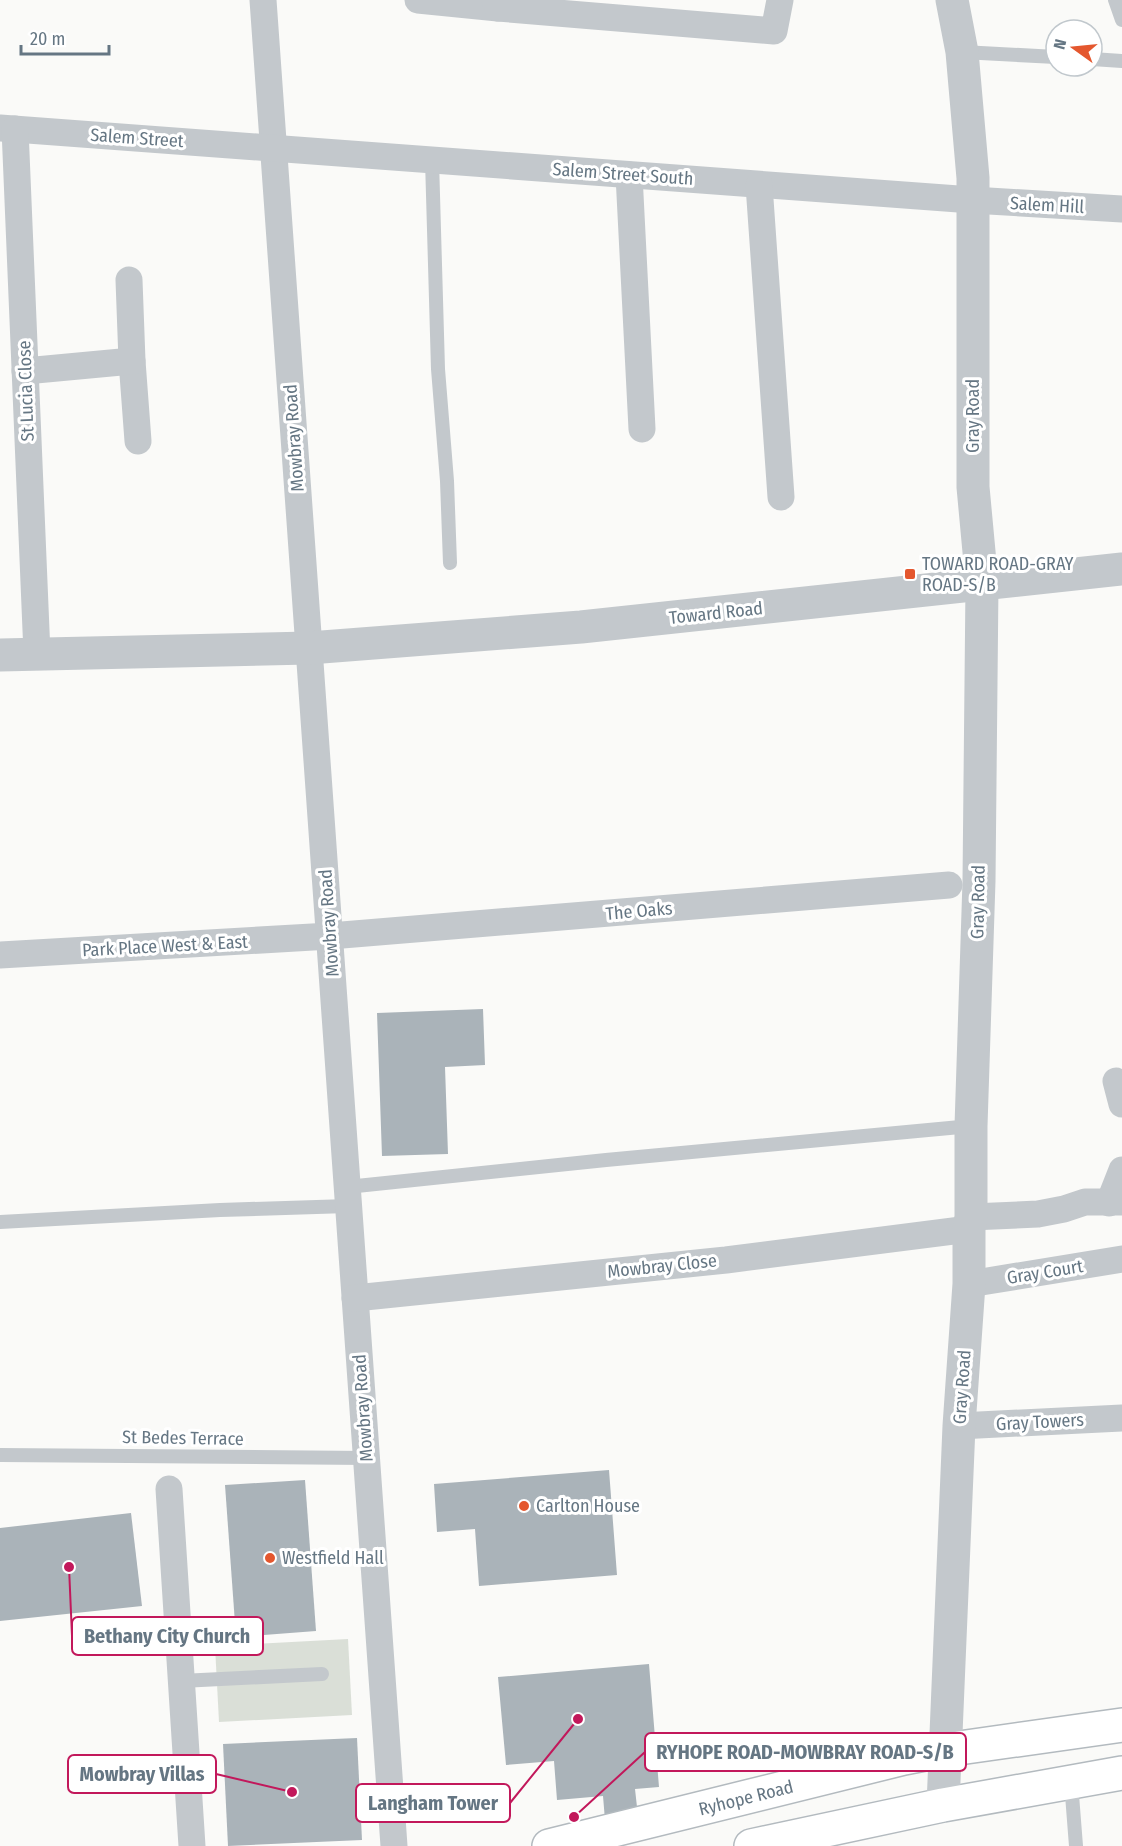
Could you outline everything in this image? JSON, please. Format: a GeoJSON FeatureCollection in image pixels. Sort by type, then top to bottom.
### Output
{"type":"FeatureCollection","features":[{"type":"Feature","properties":{"kind":"main road","name":"Ryhope Road"},"geometry":{"type":"LineString","coordinates":[[549,1846],[904,1758],[1122,1725]]}},
{"type":"Feature","properties":{"kind":"main road"},"geometry":{"type":"LineString","coordinates":[[751,1846],[943,1805],[1122,1773]]}},
{"type":"Feature","properties":{"kind":"street","name":"Mowbray Road"},"geometry":{"type":"LineString","coordinates":[[263,0],[394,1846]]}},
{"type":"Feature","properties":{"kind":"street"},"geometry":{"type":"LineString","coordinates":[[418,0],[503,3],[774,31],[780,0]]}},
{"type":"Feature","properties":{"kind":"street","name":"Gray Road"},"geometry":{"type":"LineString","coordinates":[[943,1805],[959,1426],[969,1284],[971,1126],[979,882],[982,584],[974,487],[973,178],[962,52],[952,0]]}},
{"type":"Feature","properties":{"kind":"street","name":"Salem Street"},"geometry":{"type":"LineString","coordinates":[[7,128],[274,148]]}},
{"type":"Feature","properties":{"kind":"street","name":"St Lucia Close"},"geometry":{"type":"LineString","coordinates":[[7,128],[25,372],[38,654]]}},
{"type":"Feature","properties":{"kind":"street","name":"Salem Street South"},"geometry":{"type":"LineString","coordinates":[[274,148],[972,200]]}},
{"type":"Feature","properties":{"kind":"street"},"geometry":{"type":"LineString","coordinates":[[629,175],[642,429]]}},
{"type":"Feature","properties":{"kind":"street"},"geometry":{"type":"LineString","coordinates":[[759,184],[781,497]]}},
{"type":"Feature","properties":{"kind":"street","name":"Salem Hill"},"geometry":{"type":"LineString","coordinates":[[972,200],[1122,209]]}},
{"type":"Feature","properties":{"kind":"street"},"geometry":{"type":"LineString","coordinates":[[129,280],[138,441]]}},
{"type":"Feature","properties":{"kind":"street"},"geometry":{"type":"LineString","coordinates":[[25,372],[132,361]]}},
{"type":"Feature","properties":{"kind":"street","name":"Toward Road"},"geometry":{"type":"LineString","coordinates":[[0,655],[309,648],[581,627],[1122,569]]}},
{"type":"Feature","properties":{"kind":"street","name":"The Oaks"},"geometry":{"type":"LineString","coordinates":[[330,936],[949,885]]}},
{"type":"Feature","properties":{"kind":"street","name":"Park Place West & East"},"geometry":{"type":"LineString","coordinates":[[0,955],[330,936]]}},
{"type":"Feature","properties":{"kind":"street"},"geometry":{"type":"LineString","coordinates":[[1115,1203],[1122,1170]]}},
{"type":"Feature","properties":{"kind":"street","name":"Mowbray Close"},"geometry":{"type":"LineString","coordinates":[[355,1298],[726,1260],[1038,1214],[1084,1202],[1115,1203]]}},
{"type":"Feature","properties":{"kind":"street","name":"Gray Court"},"geometry":{"type":"LineString","coordinates":[[969,1284],[1122,1259]]}},
{"type":"Feature","properties":{"kind":"street","name":"Gray Towers"},"geometry":{"type":"LineString","coordinates":[[959,1426],[1122,1418]]}},
{"type":"Feature","properties":{"kind":"street"},"geometry":{"type":"LineString","coordinates":[[169,1489],[192,1846]]}},
{"type":"Feature","properties":{"kind":"lane"},"geometry":{"type":"LineString","coordinates":[[1115,0],[1122,20]]}},
{"type":"Feature","properties":{"kind":"lane"},"geometry":{"type":"LineString","coordinates":[[962,52],[1044,56]]}},
{"type":"Feature","properties":{"kind":"lane"},"geometry":{"type":"LineString","coordinates":[[1104,60],[1122,61]]}},
{"type":"Feature","properties":{"kind":"lane"},"geometry":{"type":"LineString","coordinates":[[432,160],[438,369],[447,481],[450,563]]}},
{"type":"Feature","properties":{"kind":"lane"},"geometry":{"type":"LineString","coordinates":[[0,1222],[220,1210],[348,1196],[606,1160],[971,1126]]}},
{"type":"Feature","properties":{"kind":"lane","name":"St Bedes Terrace"},"geometry":{"type":"LineString","coordinates":[[0,1455],[367,1458]]}},
{"type":"Feature","properties":{"kind":"lane"},"geometry":{"type":"LineString","coordinates":[[181,1681],[322,1674]]}},
{"type":"Feature","properties":{"kind":"lane"},"geometry":{"type":"LineString","coordinates":[[1071,1781],[1076,1846]]}},
{"type":"Feature","properties":{"kind":"shaded area"},"geometry":{"type":"Polygon","coordinates":[[[348,1639],[352,1715],[219,1722],[215,1646],[348,1639]]]}},
{"type":"Feature","properties":{"kind":"building"},"geometry":{"type":"Polygon","coordinates":[[[483,1009],[485,1065],[445,1067],[448,1154],[382,1156],[377,1013],[483,1009]]]}},
{"type":"Feature","properties":{"kind":"building","name":"Carlton House"},"geometry":{"type":"Polygon","coordinates":[[[609,1470],[617,1575],[479,1586],[475,1529],[437,1532],[434,1484],[609,1470]]]}},
{"type":"Feature","properties":{"kind":"building","name":"Westfield Hall"},"geometry":{"type":"Polygon","coordinates":[[[305,1480],[316,1631],[236,1637],[225,1485],[305,1480]]]}},
{"type":"Feature","properties":{"kind":"building"},"geometry":{"type":"Polygon","coordinates":[[[131,1513],[142,1606],[0,1621],[0,1528],[131,1513]]]}},
{"type":"Feature","properties":{"kind":"building"},"geometry":{"type":"Polygon","coordinates":[[[649,1664],[659,1787],[635,1789],[638,1816],[605,1820],[603,1796],[557,1800],[554,1761],[506,1765],[498,1677],[649,1664]]]}},
{"type":"Feature","properties":{"kind":"building"},"geometry":{"type":"Polygon","coordinates":[[[357,1738],[362,1840],[228,1846],[223,1744],[357,1738]]]}},
{"type":"Feature","properties":{"kind":"place","name":"TOWARD ROAD-GRAY ROAD-S/B"},"geometry":{"type":"Point","coordinates":[910,574]}},
{"type":"Feature","properties":{"kind":"place","name":"Carlton House"},"geometry":{"type":"Point","coordinates":[524,1506]}},
{"type":"Feature","properties":{"kind":"place","name":"Westfield Hall"},"geometry":{"type":"Point","coordinates":[270,1558]}},
{"type":"Feature","properties":{"kind":"place","name":"Bethany City Church"},"geometry":{"type":"Point","coordinates":[69,1567]}},
{"type":"Feature","properties":{"kind":"place","name":"Langham Tower"},"geometry":{"type":"Point","coordinates":[578,1719]}},
{"type":"Feature","properties":{"kind":"place","name":"Mowbray Villas"},"geometry":{"type":"Point","coordinates":[292,1792]}},
{"type":"Feature","properties":{"kind":"place","name":"RYHOPE ROAD-MOWBRAY ROAD-S/B"},"geometry":{"type":"Point","coordinates":[574,1817]}}]}
